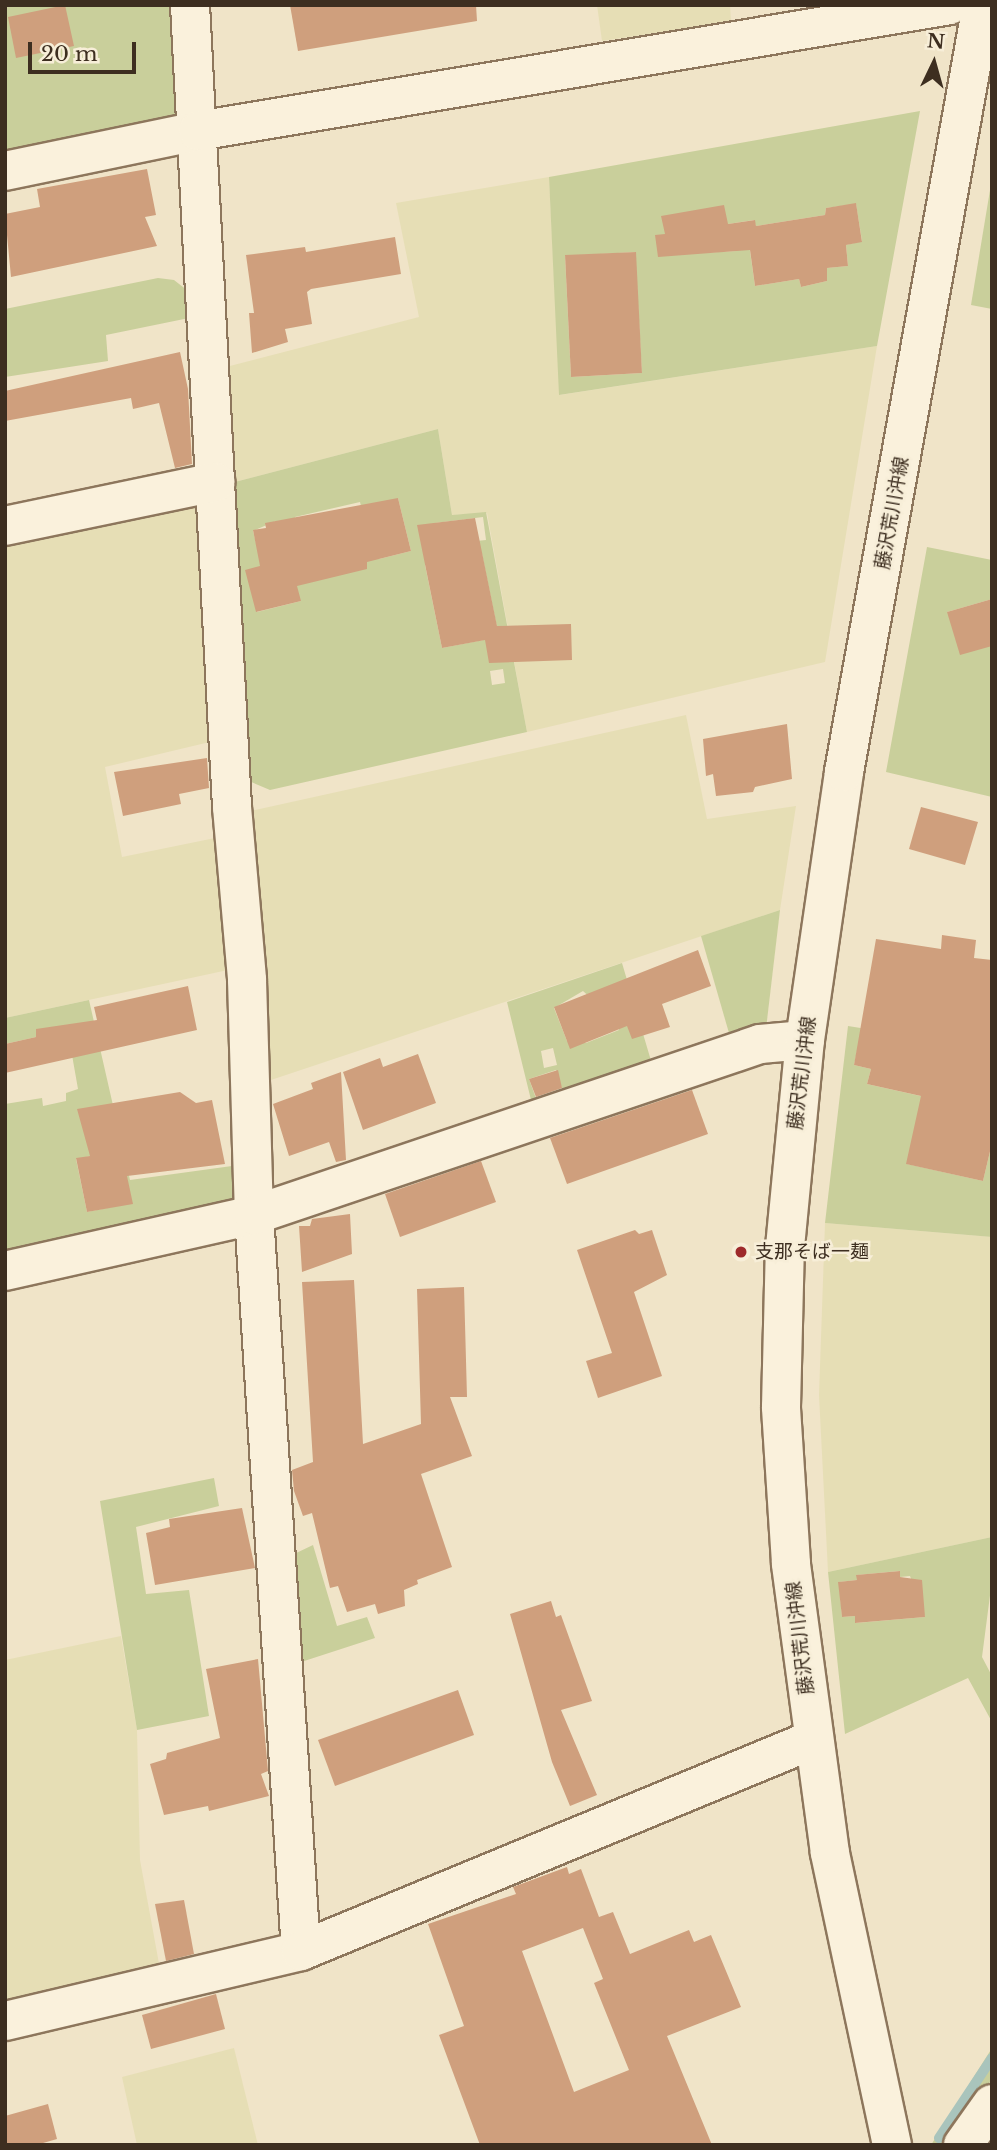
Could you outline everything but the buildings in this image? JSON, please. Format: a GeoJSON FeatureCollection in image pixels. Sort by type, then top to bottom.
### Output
{"type":"FeatureCollection","features":[{"type":"Feature","properties":{"kind":"street"},"geometry":{"type":"LineString","coordinates":[[190,5],[215,482],[247,980],[254,1215],[301,1951]]}},
{"type":"Feature","properties":{"kind":"street"},"geometry":{"type":"LineString","coordinates":[[5,172],[198,131],[950,5]]}},
{"type":"Feature","properties":{"kind":"street","name":"藤沢荒川沖線"},"geometry":{"type":"LineString","coordinates":[[892,2145],[832,1867],[812,1740],[791,1563],[781,1407],[785,1247],[805,1040],[844,772],[982,5]]}},
{"type":"Feature","properties":{"kind":"street"},"geometry":{"type":"LineString","coordinates":[[5,526],[215,482]]}},
{"type":"Feature","properties":{"kind":"street"},"geometry":{"type":"LineString","coordinates":[[5,1271],[254,1215],[760,1044],[805,1040]]}},
{"type":"Feature","properties":{"kind":"street"},"geometry":{"type":"LineString","coordinates":[[5,2021],[301,1951],[812,1740]]}},
{"type":"Feature","properties":{"kind":"street"},"geometry":{"type":"LineString","coordinates":[[963,2145],[992,2104]]}},
{"type":"Feature","properties":{"kind":"shaded area"},"geometry":{"type":"Polygon","coordinates":[[[597,5],[730,5],[731,22],[602,41],[597,5]]]}},
{"type":"Feature","properties":{"kind":"shaded area"},"geometry":{"type":"Polygon","coordinates":[[[549,177],[560,395],[877,346],[825,662],[527,732],[487,513],[452,515],[438,429],[231,483],[222,368],[419,317],[396,203],[549,177]]]}},
{"type":"Feature","properties":{"kind":"shaded area"},"geometry":{"type":"Polygon","coordinates":[[[201,493],[214,741],[105,767],[122,857],[215,838],[228,970],[5,1018],[5,535],[201,493]]]}},
{"type":"Feature","properties":{"kind":"shaded area"},"geometry":{"type":"Polygon","coordinates":[[[686,715],[707,819],[796,806],[780,910],[262,1083],[246,812],[686,715]]]}},
{"type":"Feature","properties":{"kind":"shaded area"},"geometry":{"type":"Polygon","coordinates":[[[825,1223],[992,1237],[992,1537],[828,1572],[819,1395],[825,1223]]]}},
{"type":"Feature","properties":{"kind":"shaded area"},"geometry":{"type":"Polygon","coordinates":[[[121,1636],[137,1730],[140,1860],[160,1969],[5,2005],[5,1660],[121,1636]]]}},
{"type":"Feature","properties":{"kind":"shaded area"},"geometry":{"type":"Polygon","coordinates":[[[234,2048],[258,2145],[137,2145],[122,2077],[234,2048]]]}},
{"type":"Feature","properties":{"kind":"green space"},"geometry":{"type":"Polygon","coordinates":[[[5,5],[171,5],[177,115],[169,124],[5,157],[5,5]]]}},
{"type":"Feature","properties":{"kind":"green space"},"geometry":{"type":"Polygon","coordinates":[[[920,111],[877,346],[559,395],[549,177],[920,111]],[[856,204],[826,208],[825,215],[756,226],[754,220],[728,224],[701,253],[737,251],[748,237],[755,286],[799,279],[801,287],[827,281],[827,268],[848,266],[846,245],[862,241],[856,204]],[[635,252],[565,256],[571,377],[642,373],[635,252]]]}},
{"type":"Feature","properties":{"kind":"green space"},"geometry":{"type":"Polygon","coordinates":[[[992,178],[992,309],[971,305],[992,178]]]}},
{"type":"Feature","properties":{"kind":"green space"},"geometry":{"type":"Polygon","coordinates":[[[158,278],[174,280],[188,291],[189,318],[106,335],[108,361],[5,377],[5,309],[158,278]]]}},
{"type":"Feature","properties":{"kind":"green space"},"geometry":{"type":"Polygon","coordinates":[[[438,429],[452,515],[486,512],[527,732],[270,790],[242,778],[231,483],[438,429]],[[398,498],[378,559],[411,551],[398,498]],[[360,502],[295,517],[294,521],[366,558],[373,556],[360,502]],[[483,517],[435,523],[437,545],[486,540],[483,517]],[[276,521],[253,531],[258,551],[276,521]],[[482,554],[425,565],[442,648],[499,637],[482,554]],[[246,570],[257,612],[301,601],[246,570]],[[503,669],[490,671],[492,685],[505,683],[503,669]]]}},
{"type":"Feature","properties":{"kind":"green space"},"geometry":{"type":"Polygon","coordinates":[[[927,547],[992,560],[992,599],[947,612],[992,646],[992,797],[886,772],[927,547]]]}},
{"type":"Feature","properties":{"kind":"green space"},"geometry":{"type":"Polygon","coordinates":[[[780,910],[766,1029],[731,1040],[701,936],[780,910]]]}},
{"type":"Feature","properties":{"kind":"green space"},"geometry":{"type":"Polygon","coordinates":[[[622,963],[652,1064],[533,1108],[507,1002],[622,963]],[[583,991],[554,1008],[567,1041],[586,1043],[619,1030],[617,1022],[583,991]],[[553,1048],[541,1051],[544,1068],[557,1065],[553,1048]],[[556,1070],[529,1079],[538,1104],[564,1095],[556,1070]]]}},
{"type":"Feature","properties":{"kind":"green space"},"geometry":{"type":"Polygon","coordinates":[[[89,1000],[130,1180],[232,1166],[238,1202],[5,1258],[5,1104],[42,1098],[43,1106],[66,1101],[66,1093],[78,1089],[69,1038],[36,1037],[5,1044],[5,1018],[89,1000]],[[121,1150],[76,1159],[87,1212],[132,1203],[121,1150]]]}},
{"type":"Feature","properties":{"kind":"green space"},"geometry":{"type":"Polygon","coordinates":[[[848,1026],[992,1049],[907,1164],[983,1181],[992,1143],[992,1237],[825,1223],[848,1026]],[[860,1037],[854,1065],[871,1069],[867,1084],[934,1099],[860,1037]]]}},
{"type":"Feature","properties":{"kind":"green space"},"geometry":{"type":"Polygon","coordinates":[[[214,1478],[219,1506],[136,1527],[146,1594],[189,1590],[209,1716],[137,1730],[100,1501],[214,1478]]]}},
{"type":"Feature","properties":{"kind":"green space"},"geometry":{"type":"Polygon","coordinates":[[[992,1537],[992,1580],[982,1657],[992,1676],[992,1722],[968,1678],[845,1734],[828,1572],[992,1537]],[[899,1571],[857,1575],[857,1580],[839,1582],[842,1617],[855,1616],[856,1623],[925,1617],[910,1576],[900,1577],[899,1571]]]}},
{"type":"Feature","properties":{"kind":"green space"},"geometry":{"type":"Polygon","coordinates":[[[313,1545],[337,1626],[367,1617],[375,1638],[295,1664],[290,1556],[313,1545]]]}},
{"type":"Feature","properties":{"kind":"green space"},"geometry":{"type":"Polygon","coordinates":[[[992,2048],[992,2079],[945,2145],[931,2145],[992,2048]]]}},
{"type":"Feature","properties":{"kind":"waterway"},"geometry":{"type":"LineString","coordinates":[[939,2138],[992,2058]]}},
{"type":"Feature","properties":{"kind":"place","name":"支那そば一麺"},"geometry":{"type":"Point","coordinates":[741,1252]}}]}
